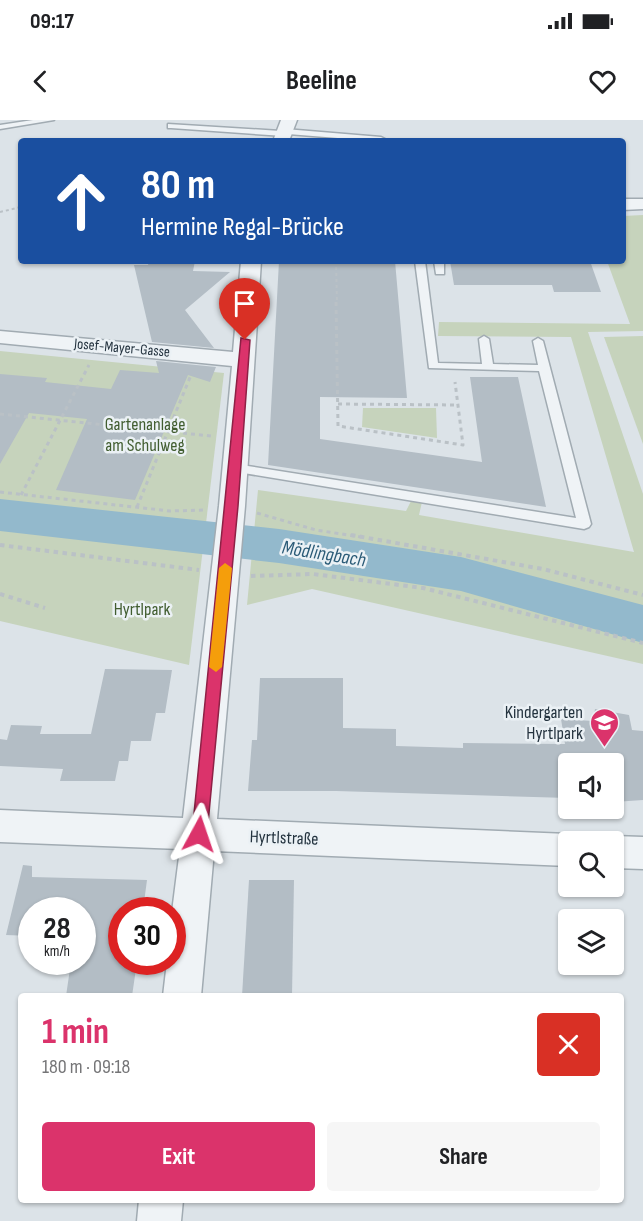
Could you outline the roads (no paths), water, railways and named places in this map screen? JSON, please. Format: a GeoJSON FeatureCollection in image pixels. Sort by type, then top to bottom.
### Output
{"type":"FeatureCollection","features":[{"type":"Feature","properties":{"kind":"street"},"geometry":{"type":"LineString","coordinates":[[626,205],[643,204]]}},
{"type":"Feature","properties":{"kind":"street"},"geometry":{"type":"LineString","coordinates":[[182,993],[232,511],[251,264]]}},
{"type":"Feature","properties":{"kind":"street","name":"Josef-Mayer-Gasse"},"geometry":{"type":"LineString","coordinates":[[0,337],[243,360]]}},
{"type":"Feature","properties":{"kind":"street","name":"Hyrtlstraße"},"geometry":{"type":"LineString","coordinates":[[0,826],[558,850]]}},
{"type":"Feature","properties":{"kind":"street"},"geometry":{"type":"LineString","coordinates":[[624,852],[643,853]]}},
{"type":"Feature","properties":{"kind":"street"},"geometry":{"type":"LineString","coordinates":[[159,1221],[161,1203]]}},
{"type":"Feature","properties":{"kind":"lane"},"geometry":{"type":"LineString","coordinates":[[0,127],[50,120]]}},
{"type":"Feature","properties":{"kind":"lane"},"geometry":{"type":"LineString","coordinates":[[270,123],[285,130]]}},
{"type":"Feature","properties":{"kind":"lane"},"geometry":{"type":"LineString","coordinates":[[171,126],[285,130],[370,138]]}},
{"type":"Feature","properties":{"kind":"lane"},"geometry":{"type":"LineString","coordinates":[[420,264],[433,366],[544,368]]}},
{"type":"Feature","properties":{"kind":"lane"},"geometry":{"type":"LineString","coordinates":[[484,339],[488,367]]}},
{"type":"Feature","properties":{"kind":"lane"},"geometry":{"type":"LineString","coordinates":[[235,468],[584,524],[538,341]]}},
{"type":"Feature","properties":{"kind":"waterway","name":"Mödlingbach"},"geometry":{"type":"LineString","coordinates":[[0,515],[279,546],[461,574],[643,624]]}},
{"type":"Feature","properties":{"kind":"place","name":"Kindergarten Hyrtlpark"},"geometry":{"type":"Point","coordinates":[604,748]}},
{"type":"Feature","properties":{"kind":"park label","name":"Gartenanlage am Schulweg"},"geometry":{"type":"Point","coordinates":[145,434]}},
{"type":"Feature","properties":{"kind":"park label","name":"Hyrtlpark"},"geometry":{"type":"Point","coordinates":[142,609]}}]}
